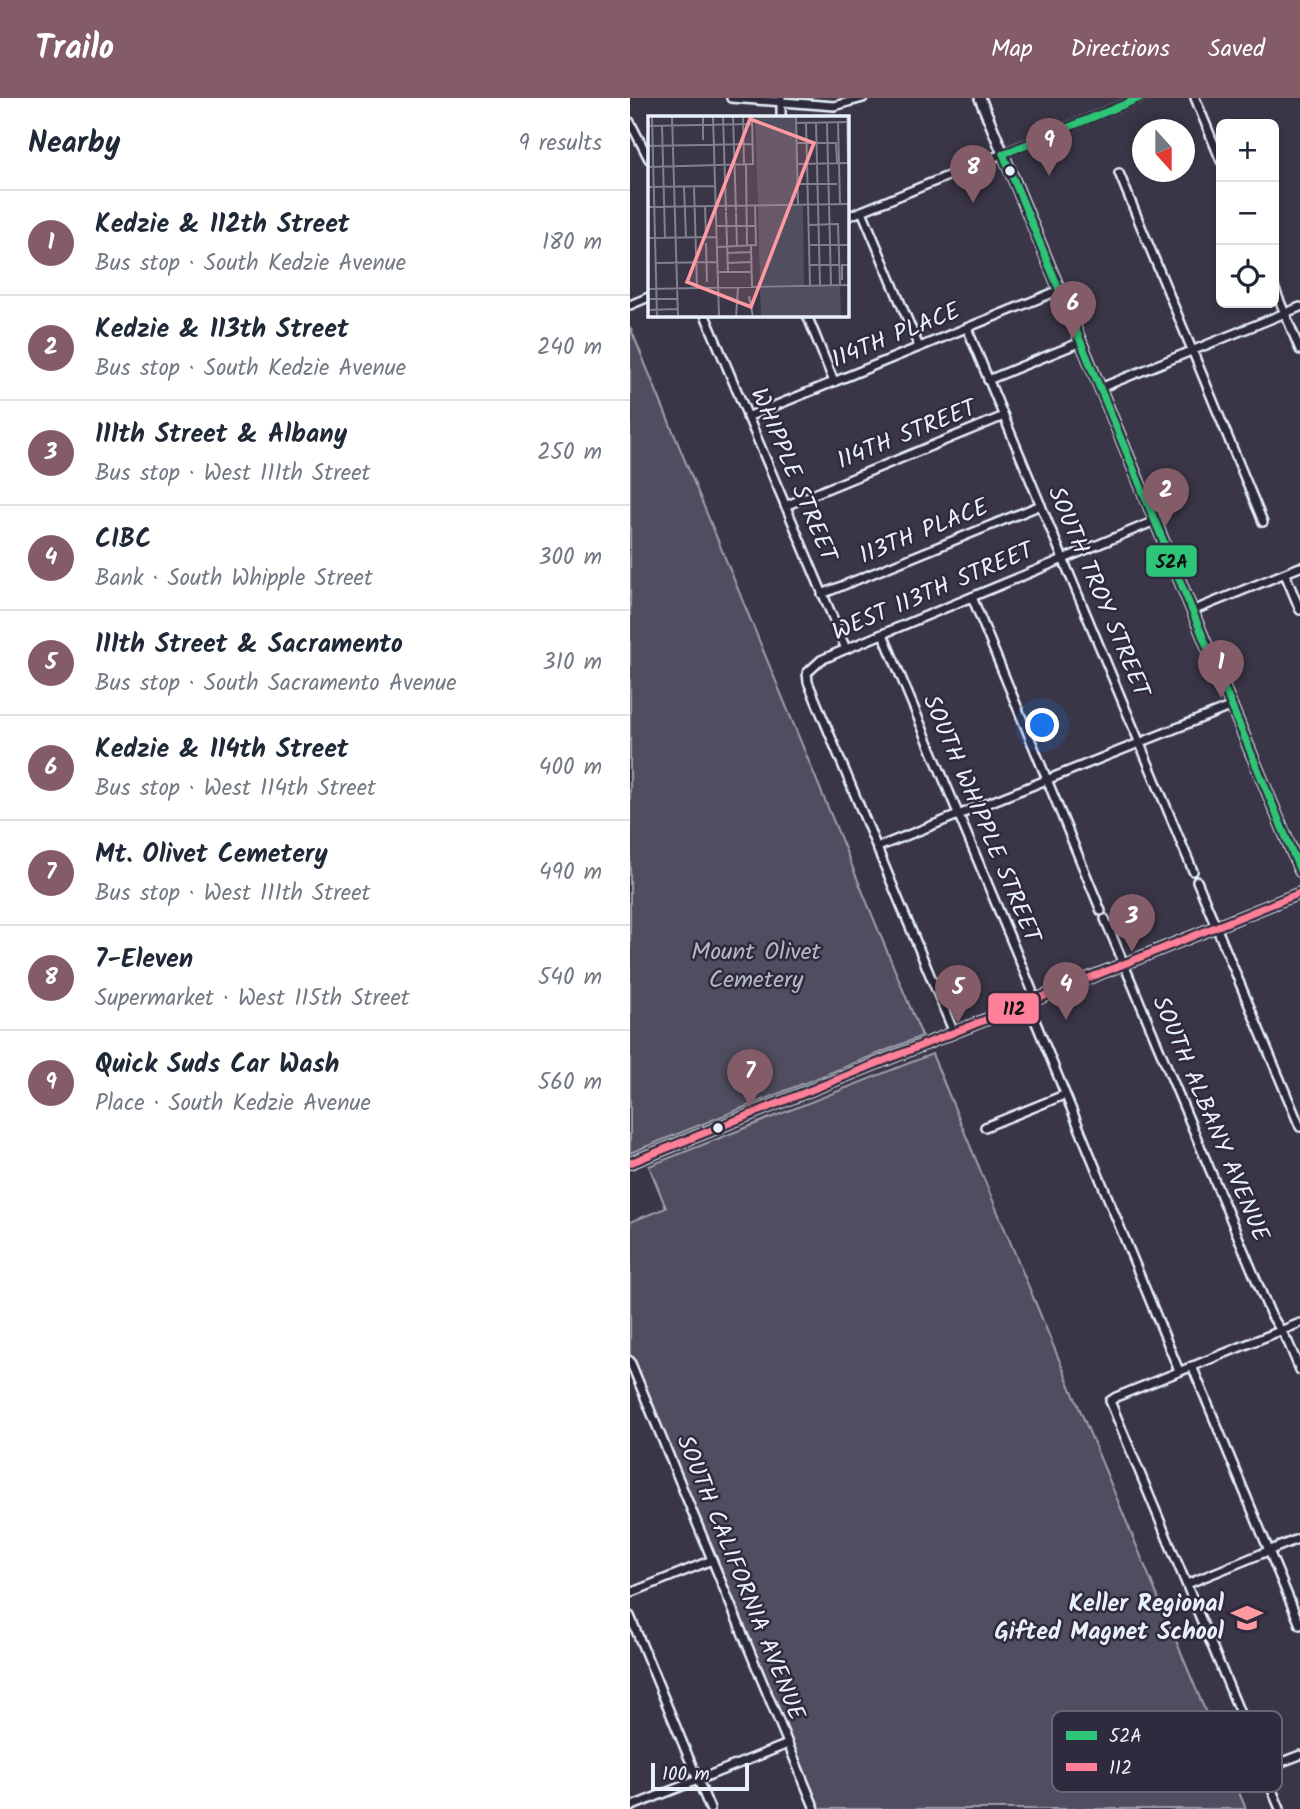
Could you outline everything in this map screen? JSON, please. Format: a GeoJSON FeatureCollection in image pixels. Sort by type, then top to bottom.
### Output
{"type":"FeatureCollection","features":[{"type":"Feature","properties":{"kind":"main road"},"geometry":{"type":"LineString","coordinates":[[980,98],[1300,871]]}},
{"type":"Feature","properties":{"kind":"main road"},"geometry":{"type":"LineString","coordinates":[[630,1163],[1300,893]]}},
{"type":"Feature","properties":{"kind":"street"},"geometry":{"type":"LineString","coordinates":[[731,98],[834,106],[863,98]]}},
{"type":"Feature","properties":{"kind":"street"},"geometry":{"type":"LineString","coordinates":[[849,216],[1140,98]]}},
{"type":"Feature","properties":{"kind":"street"},"geometry":{"type":"LineString","coordinates":[[1195,98],[1216,149]]}},
{"type":"Feature","properties":{"kind":"street"},"geometry":{"type":"LineString","coordinates":[[630,122],[648,157]]}},
{"type":"Feature","properties":{"kind":"street"},"geometry":{"type":"LineString","coordinates":[[1119,173],[1263,522]]}},
{"type":"Feature","properties":{"kind":"street"},"geometry":{"type":"LineString","coordinates":[[862,211],[919,347]]}},
{"type":"Feature","properties":{"kind":"street","name":"114TH PLACE"},"geometry":{"type":"LineString","coordinates":[[747,417],[1059,290]]}},
{"type":"Feature","properties":{"kind":"street"},"geometry":{"type":"LineString","coordinates":[[630,305],[648,297]]}},
{"type":"Feature","properties":{"kind":"street"},"geometry":{"type":"LineString","coordinates":[[1279,300],[1300,350]]}},
{"type":"Feature","properties":{"kind":"street"},"geometry":{"type":"LineString","coordinates":[[1100,388],[1300,307]]}},
{"type":"Feature","properties":{"kind":"street","name":"WHIPPLE STREET"},"geometry":{"type":"LineString","coordinates":[[706,317],[846,649]]}},
{"type":"Feature","properties":{"kind":"street"},"geometry":{"type":"LineString","coordinates":[[808,317],[834,382]]}},
{"type":"Feature","properties":{"kind":"street","name":"SOUTH TROY STREET"},"geometry":{"type":"LineString","coordinates":[[967,328],[1193,871]]}},
{"type":"Feature","properties":{"kind":"street"},"geometry":{"type":"LineString","coordinates":[[988,380],[1081,342]]}},
{"type":"Feature","properties":{"kind":"street","name":"114TH STREET"},"geometry":{"type":"LineString","coordinates":[[785,506],[1004,416]]}},
{"type":"Feature","properties":{"kind":"street","name":"113TH PLACE"},"geometry":{"type":"LineString","coordinates":[[822,594],[1041,505]]}},
{"type":"Feature","properties":{"kind":"street","name":"WEST 113TH STREET"},"geometry":{"type":"LineString","coordinates":[[878,847],[808,682],[807,673],[821,660],[846,649],[1155,521]]}},
{"type":"Feature","properties":{"kind":"street"},"geometry":{"type":"LineString","coordinates":[[1192,611],[1300,568]]}},
{"type":"Feature","properties":{"kind":"street"},"geometry":{"type":"LineString","coordinates":[[1285,574],[1300,610]]}},
{"type":"Feature","properties":{"kind":"street"},"geometry":{"type":"LineString","coordinates":[[972,597],[1101,911]]}},
{"type":"Feature","properties":{"kind":"street","name":"SOUTH WHIPPLE STREET"},"geometry":{"type":"LineString","coordinates":[[883,634],[1032,989],[1032,1013],[1179,1371]]}},
{"type":"Feature","properties":{"kind":"street"},"geometry":{"type":"LineString","coordinates":[[954,1033],[878,847],[1232,706]]}},
{"type":"Feature","properties":{"kind":"street"},"geometry":{"type":"LineString","coordinates":[[1197,881],[1300,1127]]}},
{"type":"Feature","properties":{"kind":"street","name":"SOUTH ALBANY AVENUE"},"geometry":{"type":"LineString","coordinates":[[1105,919],[1270,1313],[1300,1370]]}},
{"type":"Feature","properties":{"kind":"street"},"geometry":{"type":"LineString","coordinates":[[985,1127],[1064,1095]]}},
{"type":"Feature","properties":{"kind":"street"},"geometry":{"type":"LineString","coordinates":[[1240,1711],[1111,1401],[1116,1396],[1300,1323]]}},
{"type":"Feature","properties":{"kind":"street","name":"SOUTH CALIFORNIA AVENUE"},"geometry":{"type":"LineString","coordinates":[[630,1361],[633,1377],[815,1809]]}},
{"type":"Feature","properties":{"kind":"street"},"geometry":{"type":"LineString","coordinates":[[1192,1366],[1300,1625]]}},
{"type":"Feature","properties":{"kind":"street"},"geometry":{"type":"LineString","coordinates":[[1186,1584],[1300,1538]]}},
{"type":"Feature","properties":{"kind":"street"},"geometry":{"type":"LineString","coordinates":[[630,1593],[712,1560]]}},
{"type":"Feature","properties":{"kind":"street"},"geometry":{"type":"LineString","coordinates":[[630,1616],[710,1809]]}},
{"type":"Feature","properties":{"kind":"street"},"geometry":{"type":"LineString","coordinates":[[630,1807],[788,1744]]}},
{"type":"Feature","properties":{"kind":"street"},"geometry":{"type":"LineString","coordinates":[[1282,1762],[1300,1755]]}},
{"type":"Feature","properties":{"kind":"street"},"geometry":{"type":"LineString","coordinates":[[1273,1792],[1280,1809]]}},
{"type":"Feature","properties":{"kind":"green space","name":"Mount Olivet Cemetery"},"geometry":{"type":"Polygon","coordinates":[[[630,327],[922,1036],[630,1153],[630,327]]]}},
{"type":"Feature","properties":{"kind":"green space"},"geometry":{"type":"Polygon","coordinates":[[[932,1054],[1205,1711],[1052,1711],[1052,1792],[1239,1792],[1246,1809],[819,1809],[630,1354],[630,1222],[666,1208],[649,1166],[932,1054]]]}},
{"type":"Feature","properties":{"kind":"transit line","name":"52A"},"geometry":{"type":"LineString","coordinates":[[1003,154],[1140,98]]}},
{"type":"Feature","properties":{"kind":"transit line","name":"52A"},"geometry":{"type":"LineString","coordinates":[[1003,154],[1300,871]]}},
{"type":"Feature","properties":{"kind":"transit line","name":"112"},"geometry":{"type":"LineString","coordinates":[[630,1163],[1300,893]]}},
{"type":"Feature","properties":{"kind":"place","name":"Quick Suds Car Wash"},"geometry":{"type":"Point","coordinates":[1049,176]}},
{"type":"Feature","properties":{"kind":"place","name":"7-Eleven"},"geometry":{"type":"Point","coordinates":[973,203]}},
{"type":"Feature","properties":{"kind":"place","name":"Kedzie & 114th Street"},"geometry":{"type":"Point","coordinates":[1073,339]}},
{"type":"Feature","properties":{"kind":"place","name":"Kedzie & 113th Street"},"geometry":{"type":"Point","coordinates":[1166,526]}},
{"type":"Feature","properties":{"kind":"place","name":"Kedzie & 112th Street"},"geometry":{"type":"Point","coordinates":[1221,698]}},
{"type":"Feature","properties":{"kind":"place","name":"111th Street & Albany"},"geometry":{"type":"Point","coordinates":[1132,952]}},
{"type":"Feature","properties":{"kind":"place","name":"CIBC"},"geometry":{"type":"Point","coordinates":[1066,1020]}},
{"type":"Feature","properties":{"kind":"place","name":"111th Street & Sacramento"},"geometry":{"type":"Point","coordinates":[958,1023]}},
{"type":"Feature","properties":{"kind":"place","name":"Mt. Olivet Cemetery"},"geometry":{"type":"Point","coordinates":[750,1107]}},
{"type":"Feature","properties":{"kind":"place","name":"Keller Regional Gifted Magnet School"},"geometry":{"type":"Point","coordinates":[1247,1618]}}]}
